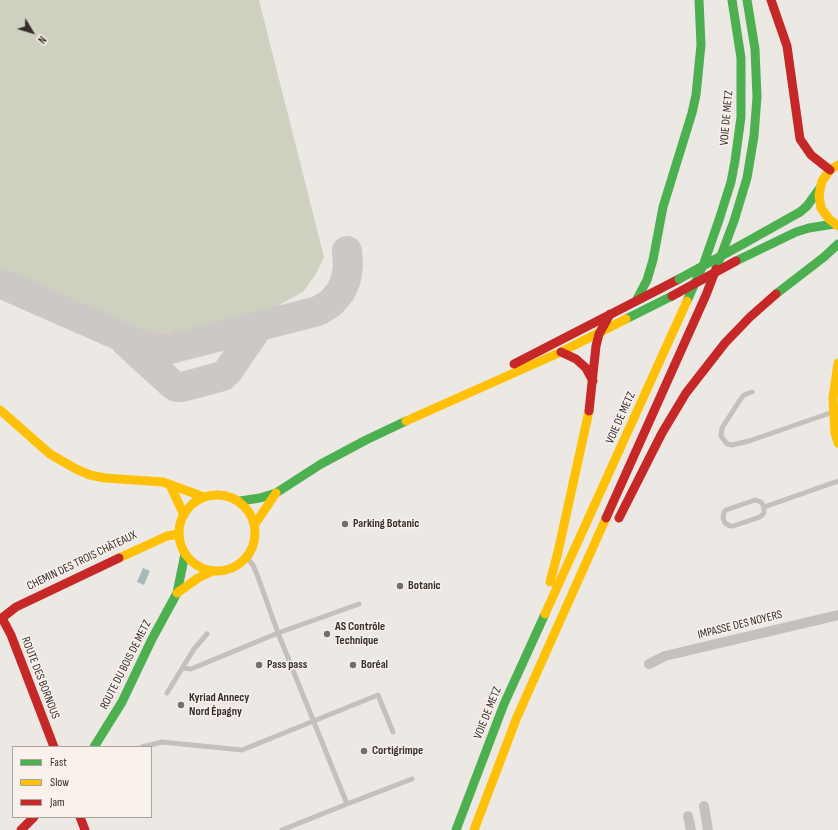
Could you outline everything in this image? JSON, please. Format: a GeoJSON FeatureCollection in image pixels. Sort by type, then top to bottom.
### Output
{"type":"FeatureCollection","features":[{"type":"Feature","properties":{"kind":"main road"},"geometry":{"type":"LineString","coordinates":[[636,301],[647,280],[653,260],[663,207],[692,113],[696,95],[701,46],[699,0]]}},
{"type":"Feature","properties":{"kind":"main road","name":"VOIE DE METZ"},"geometry":{"type":"LineString","coordinates":[[456,830],[504,704],[704,264],[725,201],[740,133],[742,97],[741,58],[736,16],[732,0]]}},
{"type":"Feature","properties":{"kind":"main road"},"geometry":{"type":"LineString","coordinates":[[474,830],[517,717],[706,295],[734,221],[747,178],[754,136],[757,97],[755,49],[747,0]]}},
{"type":"Feature","properties":{"kind":"main road"},"geometry":{"type":"LineString","coordinates":[[240,502],[276,493],[332,458],[431,409],[546,347],[679,279],[800,212],[807,206],[820,188],[826,175],[834,167],[811,155],[800,139],[787,46],[771,0]]}},
{"type":"Feature","properties":{"kind":"main road"},"geometry":{"type":"LineString","coordinates":[[820,188],[819,195],[821,208],[829,220],[836,225]]}},
{"type":"Feature","properties":{"kind":"main road"},"geometry":{"type":"LineString","coordinates":[[431,409],[599,334],[736,261],[796,232],[809,228],[836,225]]}},
{"type":"Feature","properties":{"kind":"main road"},"geometry":{"type":"LineString","coordinates":[[615,526],[662,433],[686,393],[702,371],[750,317],[838,244]]}},
{"type":"Feature","properties":{"kind":"main road"},"geometry":{"type":"LineString","coordinates":[[536,632],[558,552],[582,446],[589,410],[596,346],[599,334],[610,314]]}},
{"type":"Feature","properties":{"kind":"main road"},"geometry":{"type":"LineString","coordinates":[[561,352],[576,359],[586,368],[593,381]]}},
{"type":"Feature","properties":{"kind":"main road"},"geometry":{"type":"LineString","coordinates":[[838,363],[834,392],[836,412],[835,433],[838,443]]}},
{"type":"Feature","properties":{"kind":"main road"},"geometry":{"type":"LineString","coordinates":[[0,410],[50,454],[76,470],[105,478],[157,481],[204,497]]}},
{"type":"Feature","properties":{"kind":"main road"},"geometry":{"type":"LineString","coordinates":[[170,485],[184,515]]}},
{"type":"Feature","properties":{"kind":"main road"},"geometry":{"type":"LineString","coordinates":[[255,524],[276,493]]}},
{"type":"Feature","properties":{"kind":"main road"},"geometry":{"type":"LineString","coordinates":[[216,494],[228,496],[240,502],[249,511],[255,524],[256,536],[253,548],[247,558],[232,569],[213,572],[202,569],[192,562],[185,554],[180,543],[180,523],[184,515],[189,507],[196,501],[216,494]]}},
{"type":"Feature","properties":{"kind":"main road","name":"CHEMIN DES TROIS CHÂTEAUX"},"geometry":{"type":"LineString","coordinates":[[1,618],[16,607],[152,542],[166,536],[179,534]]}},
{"type":"Feature","properties":{"kind":"main road","name":"ROUTE DU BOIS DE METZ"},"geometry":{"type":"LineString","coordinates":[[95,746],[122,702],[152,639],[177,593],[185,554]]}},
{"type":"Feature","properties":{"kind":"main road"},"geometry":{"type":"LineString","coordinates":[[517,717],[597,561]]}},
{"type":"Feature","properties":{"kind":"main road","name":"ROUTE DU BOIS DE METZ"},"geometry":{"type":"LineString","coordinates":[[177,593],[198,578],[213,572]]}},
{"type":"Feature","properties":{"kind":"main road","name":"ROUTE DES BORNOUS"},"geometry":{"type":"LineString","coordinates":[[1,618],[11,635],[54,746]]}},
{"type":"Feature","properties":{"kind":"main road"},"geometry":{"type":"LineString","coordinates":[[21,830],[33,818]]}},
{"type":"Feature","properties":{"kind":"main road"},"geometry":{"type":"LineString","coordinates":[[80,818],[85,830]]}},
{"type":"Feature","properties":{"kind":"street","name":"IMPASSE DES NOYERS"},"geometry":{"type":"LineString","coordinates":[[649,664],[665,656],[838,615]]}},
{"type":"Feature","properties":{"kind":"street"},"geometry":{"type":"LineString","coordinates":[[704,806],[708,830]]}},
{"type":"Feature","properties":{"kind":"street"},"geometry":{"type":"LineString","coordinates":[[688,816],[691,830]]}},
{"type":"Feature","properties":{"kind":"lane"},"geometry":{"type":"LineString","coordinates":[[752,392],[744,395],[722,428],[721,436],[727,444],[732,445],[749,441],[836,412]]}},
{"type":"Feature","properties":{"kind":"lane"},"geometry":{"type":"LineString","coordinates":[[764,507],[838,481]]}},
{"type":"Feature","properties":{"kind":"lane"},"geometry":{"type":"LineString","coordinates":[[756,500],[761,502],[764,507],[764,513],[760,517],[733,526],[727,525],[723,521],[724,512],[729,508],[756,500]]}},
{"type":"Feature","properties":{"kind":"lane"},"geometry":{"type":"LineString","coordinates":[[247,558],[253,565],[258,577],[278,633],[347,804]]}},
{"type":"Feature","properties":{"kind":"lane"},"geometry":{"type":"LineString","coordinates":[[182,668],[191,669],[278,633],[359,604]]}},
{"type":"Feature","properties":{"kind":"lane"},"geometry":{"type":"LineString","coordinates":[[167,693],[194,649],[207,634]]}},
{"type":"Feature","properties":{"kind":"lane"},"geometry":{"type":"LineString","coordinates":[[146,746],[162,742],[242,750],[378,695],[393,732]]}},
{"type":"Feature","properties":{"kind":"lane"},"geometry":{"type":"LineString","coordinates":[[282,830],[412,779]]}},
{"type":"Feature","properties":{"kind":"green space"},"geometry":{"type":"Polygon","coordinates":[[[0,0],[259,0],[324,257],[317,272],[304,291],[278,306],[186,333],[159,334],[149,333],[128,327],[0,269],[0,0]]]}},
{"type":"Feature","properties":{"kind":"water"},"geometry":{"type":"Polygon","coordinates":[[[143,568],[150,571],[144,585],[137,582],[143,568]]]}},
{"type":"Feature","properties":{"kind":"taxiway"},"geometry":{"type":"LineString","coordinates":[[0,283],[143,346],[170,349],[318,311],[331,303],[341,291],[346,279],[348,266],[347,251]]}},
{"type":"Feature","properties":{"kind":"taxiway"},"geometry":{"type":"LineString","coordinates":[[126,342],[173,385],[182,387],[223,376],[258,327]]}},
{"type":"Feature","properties":{"kind":"traffic: fast"},"geometry":{"type":"LineString","coordinates":[[636,301],[647,280],[653,260],[663,207],[692,113],[696,95],[701,45],[699,0]]}},
{"type":"Feature","properties":{"kind":"traffic: fast"},"geometry":{"type":"LineString","coordinates":[[687,301],[704,263],[719,220],[731,182],[735,161],[741,117],[741,58],[732,0]]}},
{"type":"Feature","properties":{"kind":"traffic: fast"},"geometry":{"type":"LineString","coordinates":[[716,269],[734,221],[747,178],[754,136],[757,97],[755,49],[747,0]]}},
{"type":"Feature","properties":{"kind":"traffic: fast"},"geometry":{"type":"LineString","coordinates":[[743,244],[800,212],[807,206],[820,188]]}},
{"type":"Feature","properties":{"kind":"traffic: fast"},"geometry":{"type":"LineString","coordinates":[[736,261],[796,232],[809,228],[834,224]]}},
{"type":"Feature","properties":{"kind":"traffic: fast"},"geometry":{"type":"LineString","coordinates":[[679,279],[743,244]]}},
{"type":"Feature","properties":{"kind":"traffic: fast"},"geometry":{"type":"LineString","coordinates":[[776,294],[824,257],[838,244]]}},
{"type":"Feature","properties":{"kind":"traffic: fast"},"geometry":{"type":"LineString","coordinates":[[626,319],[672,296]]}},
{"type":"Feature","properties":{"kind":"traffic: fast"},"geometry":{"type":"LineString","coordinates":[[240,501],[260,498],[276,493],[321,464],[406,421]]}},
{"type":"Feature","properties":{"kind":"traffic: fast"},"geometry":{"type":"LineString","coordinates":[[95,746],[122,702],[152,639],[177,593],[185,554]]}},
{"type":"Feature","properties":{"kind":"traffic: fast"},"geometry":{"type":"LineString","coordinates":[[456,830],[504,704],[545,614]]}},
{"type":"Feature","properties":{"kind":"traffic: slow"},"geometry":{"type":"LineString","coordinates":[[838,165],[830,170],[822,181],[819,195],[821,208],[829,219],[838,226]]}},
{"type":"Feature","properties":{"kind":"traffic: slow"},"geometry":{"type":"LineString","coordinates":[[545,614],[687,301]]}},
{"type":"Feature","properties":{"kind":"traffic: slow"},"geometry":{"type":"LineString","coordinates":[[406,421],[561,352],[626,319]]}},
{"type":"Feature","properties":{"kind":"traffic: slow"},"geometry":{"type":"LineString","coordinates":[[838,363],[833,398],[835,433],[838,443]]}},
{"type":"Feature","properties":{"kind":"traffic: slow"},"geometry":{"type":"LineString","coordinates":[[0,410],[50,454],[90,475],[105,478],[163,482],[204,497]]}},
{"type":"Feature","properties":{"kind":"traffic: slow"},"geometry":{"type":"LineString","coordinates":[[550,582],[589,411]]}},
{"type":"Feature","properties":{"kind":"traffic: slow"},"geometry":{"type":"LineString","coordinates":[[170,485],[184,515]]}},
{"type":"Feature","properties":{"kind":"traffic: slow"},"geometry":{"type":"LineString","coordinates":[[255,524],[276,493]]}},
{"type":"Feature","properties":{"kind":"traffic: slow"},"geometry":{"type":"LineString","coordinates":[[210,495],[224,495],[238,501],[249,512],[255,526],[255,533],[255,540],[252,548],[244,560],[238,565],[224,571],[210,571],[196,565],[185,554],[179,540],[179,526],[185,512],[196,501],[210,495]]}},
{"type":"Feature","properties":{"kind":"traffic: slow"},"geometry":{"type":"LineString","coordinates":[[474,830],[517,717],[606,518]]}},
{"type":"Feature","properties":{"kind":"traffic: slow"},"geometry":{"type":"LineString","coordinates":[[119,558],[167,536],[179,534]]}},
{"type":"Feature","properties":{"kind":"traffic: slow"},"geometry":{"type":"LineString","coordinates":[[177,593],[198,578],[213,571]]}},
{"type":"Feature","properties":{"kind":"traffic: jam"},"geometry":{"type":"LineString","coordinates":[[771,0],[787,46],[800,139],[811,155],[830,170]]}},
{"type":"Feature","properties":{"kind":"traffic: jam"},"geometry":{"type":"LineString","coordinates":[[672,296],[736,261]]}},
{"type":"Feature","properties":{"kind":"traffic: jam"},"geometry":{"type":"LineString","coordinates":[[606,518],[706,295],[716,269]]}},
{"type":"Feature","properties":{"kind":"traffic: jam"},"geometry":{"type":"LineString","coordinates":[[514,364],[679,279]]}},
{"type":"Feature","properties":{"kind":"traffic: jam"},"geometry":{"type":"LineString","coordinates":[[619,518],[662,433],[686,393],[725,343],[750,317],[776,294]]}},
{"type":"Feature","properties":{"kind":"traffic: jam"},"geometry":{"type":"LineString","coordinates":[[589,411],[596,346],[599,334],[610,314]]}},
{"type":"Feature","properties":{"kind":"traffic: jam"},"geometry":{"type":"LineString","coordinates":[[561,352],[576,359],[586,368],[593,381]]}},
{"type":"Feature","properties":{"kind":"traffic: jam"},"geometry":{"type":"LineString","coordinates":[[54,746],[11,635],[2,618],[16,607],[119,558]]}},
{"type":"Feature","properties":{"kind":"traffic: jam"},"geometry":{"type":"LineString","coordinates":[[21,830],[33,818]]}},
{"type":"Feature","properties":{"kind":"traffic: jam"},"geometry":{"type":"LineString","coordinates":[[80,818],[85,830]]}},
{"type":"Feature","properties":{"kind":"place","name":"Parking Botanic"},"geometry":{"type":"Point","coordinates":[345,524]}},
{"type":"Feature","properties":{"kind":"place","name":"Botanic"},"geometry":{"type":"Point","coordinates":[400,586]}},
{"type":"Feature","properties":{"kind":"place","name":"AS Contrôle Technique"},"geometry":{"type":"Point","coordinates":[327,634]}},
{"type":"Feature","properties":{"kind":"place","name":"Pass pass"},"geometry":{"type":"Point","coordinates":[259,665]}},
{"type":"Feature","properties":{"kind":"place","name":"Boréal"},"geometry":{"type":"Point","coordinates":[353,665]}},
{"type":"Feature","properties":{"kind":"place","name":"Kyriad Annecy Nord Épagny"},"geometry":{"type":"Point","coordinates":[181,705]}},
{"type":"Feature","properties":{"kind":"place","name":"Cortigrimpe"},"geometry":{"type":"Point","coordinates":[364,751]}}]}
